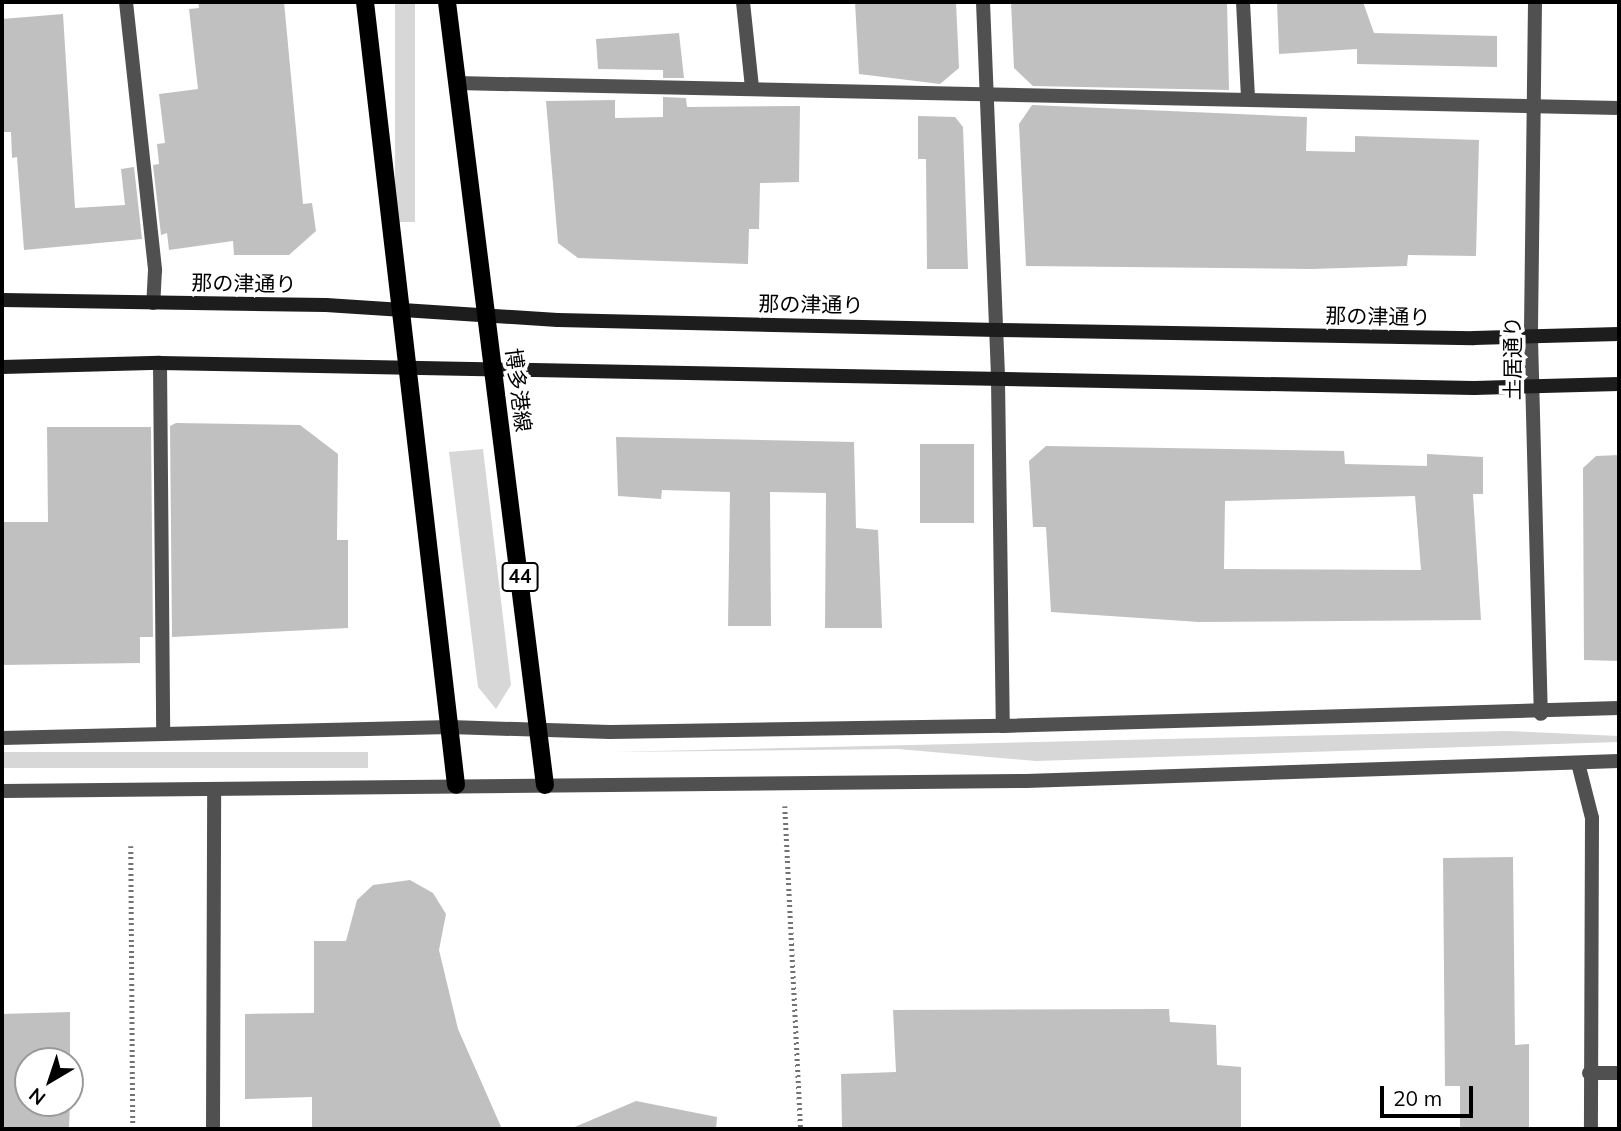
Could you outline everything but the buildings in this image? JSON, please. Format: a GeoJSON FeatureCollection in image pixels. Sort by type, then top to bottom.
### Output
{"type":"FeatureCollection","features":[{"type":"Feature","properties":{"kind":"main road"},"geometry":{"type":"LineString","coordinates":[[365,2],[456,785]]}},
{"type":"Feature","properties":{"kind":"main road","name":"博多港線"},"geometry":{"type":"LineString","coordinates":[[447,2],[540,727],[545,785]]}},
{"type":"Feature","properties":{"kind":"main road","name":"那の津通り"},"geometry":{"type":"LineString","coordinates":[[2,300],[998,330],[1531,338],[1619,334]]}},
{"type":"Feature","properties":{"kind":"main road"},"geometry":{"type":"LineString","coordinates":[[2,368],[160,362],[998,380],[1532,386],[1619,384]]}},
{"type":"Feature","properties":{"kind":"street"},"geometry":{"type":"LineString","coordinates":[[126,2],[155,270],[153,303]]}},
{"type":"Feature","properties":{"kind":"street"},"geometry":{"type":"LineString","coordinates":[[743,2],[752,88]]}},
{"type":"Feature","properties":{"kind":"street"},"geometry":{"type":"LineString","coordinates":[[983,2],[998,330],[1003,726]]}},
{"type":"Feature","properties":{"kind":"street"},"geometry":{"type":"LineString","coordinates":[[1243,2],[1248,99]]}},
{"type":"Feature","properties":{"kind":"street","name":"土居通り"},"geometry":{"type":"LineString","coordinates":[[1535,2],[1537,105],[1531,338],[1541,714]]}},
{"type":"Feature","properties":{"kind":"street"},"geometry":{"type":"LineString","coordinates":[[456,83],[1619,108]]}},
{"type":"Feature","properties":{"kind":"street"},"geometry":{"type":"LineString","coordinates":[[160,362],[163,733]]}},
{"type":"Feature","properties":{"kind":"street"},"geometry":{"type":"LineString","coordinates":[[2,738],[450,727],[1003,726],[1541,714],[1619,708]]}},
{"type":"Feature","properties":{"kind":"street"},"geometry":{"type":"LineString","coordinates":[[2,791],[783,780],[1026,781],[1619,761]]}},
{"type":"Feature","properties":{"kind":"street"},"geometry":{"type":"LineString","coordinates":[[1578,763],[1592,818],[1589,1073],[1591,1129]]}},
{"type":"Feature","properties":{"kind":"street"},"geometry":{"type":"LineString","coordinates":[[214,789],[214,1129]]}},
{"type":"Feature","properties":{"kind":"street"},"geometry":{"type":"LineString","coordinates":[[1589,1073],[1619,1073]]}},
{"type":"Feature","properties":{"kind":"path"},"geometry":{"type":"LineString","coordinates":[[783,780],[801,1129]]}},
{"type":"Feature","properties":{"kind":"path"},"geometry":{"type":"LineString","coordinates":[[131,846],[133,1129]]}},
{"type":"Feature","properties":{"kind":"shaded area"},"geometry":{"type":"Polygon","coordinates":[[[395,2],[415,2],[415,222],[395,222],[395,2]]]}},
{"type":"Feature","properties":{"kind":"shaded area"},"geometry":{"type":"Polygon","coordinates":[[[483,449],[511,685],[496,709],[478,687],[449,452],[483,449]]]}},
{"type":"Feature","properties":{"kind":"shaded area"},"geometry":{"type":"Polygon","coordinates":[[[1508,731],[1619,736],[1619,742],[1036,761],[898,749],[611,752],[1508,731]]]}},
{"type":"Feature","properties":{"kind":"shaded area"},"geometry":{"type":"Polygon","coordinates":[[[2,752],[368,752],[368,768],[2,768],[2,752]]]}}]}
